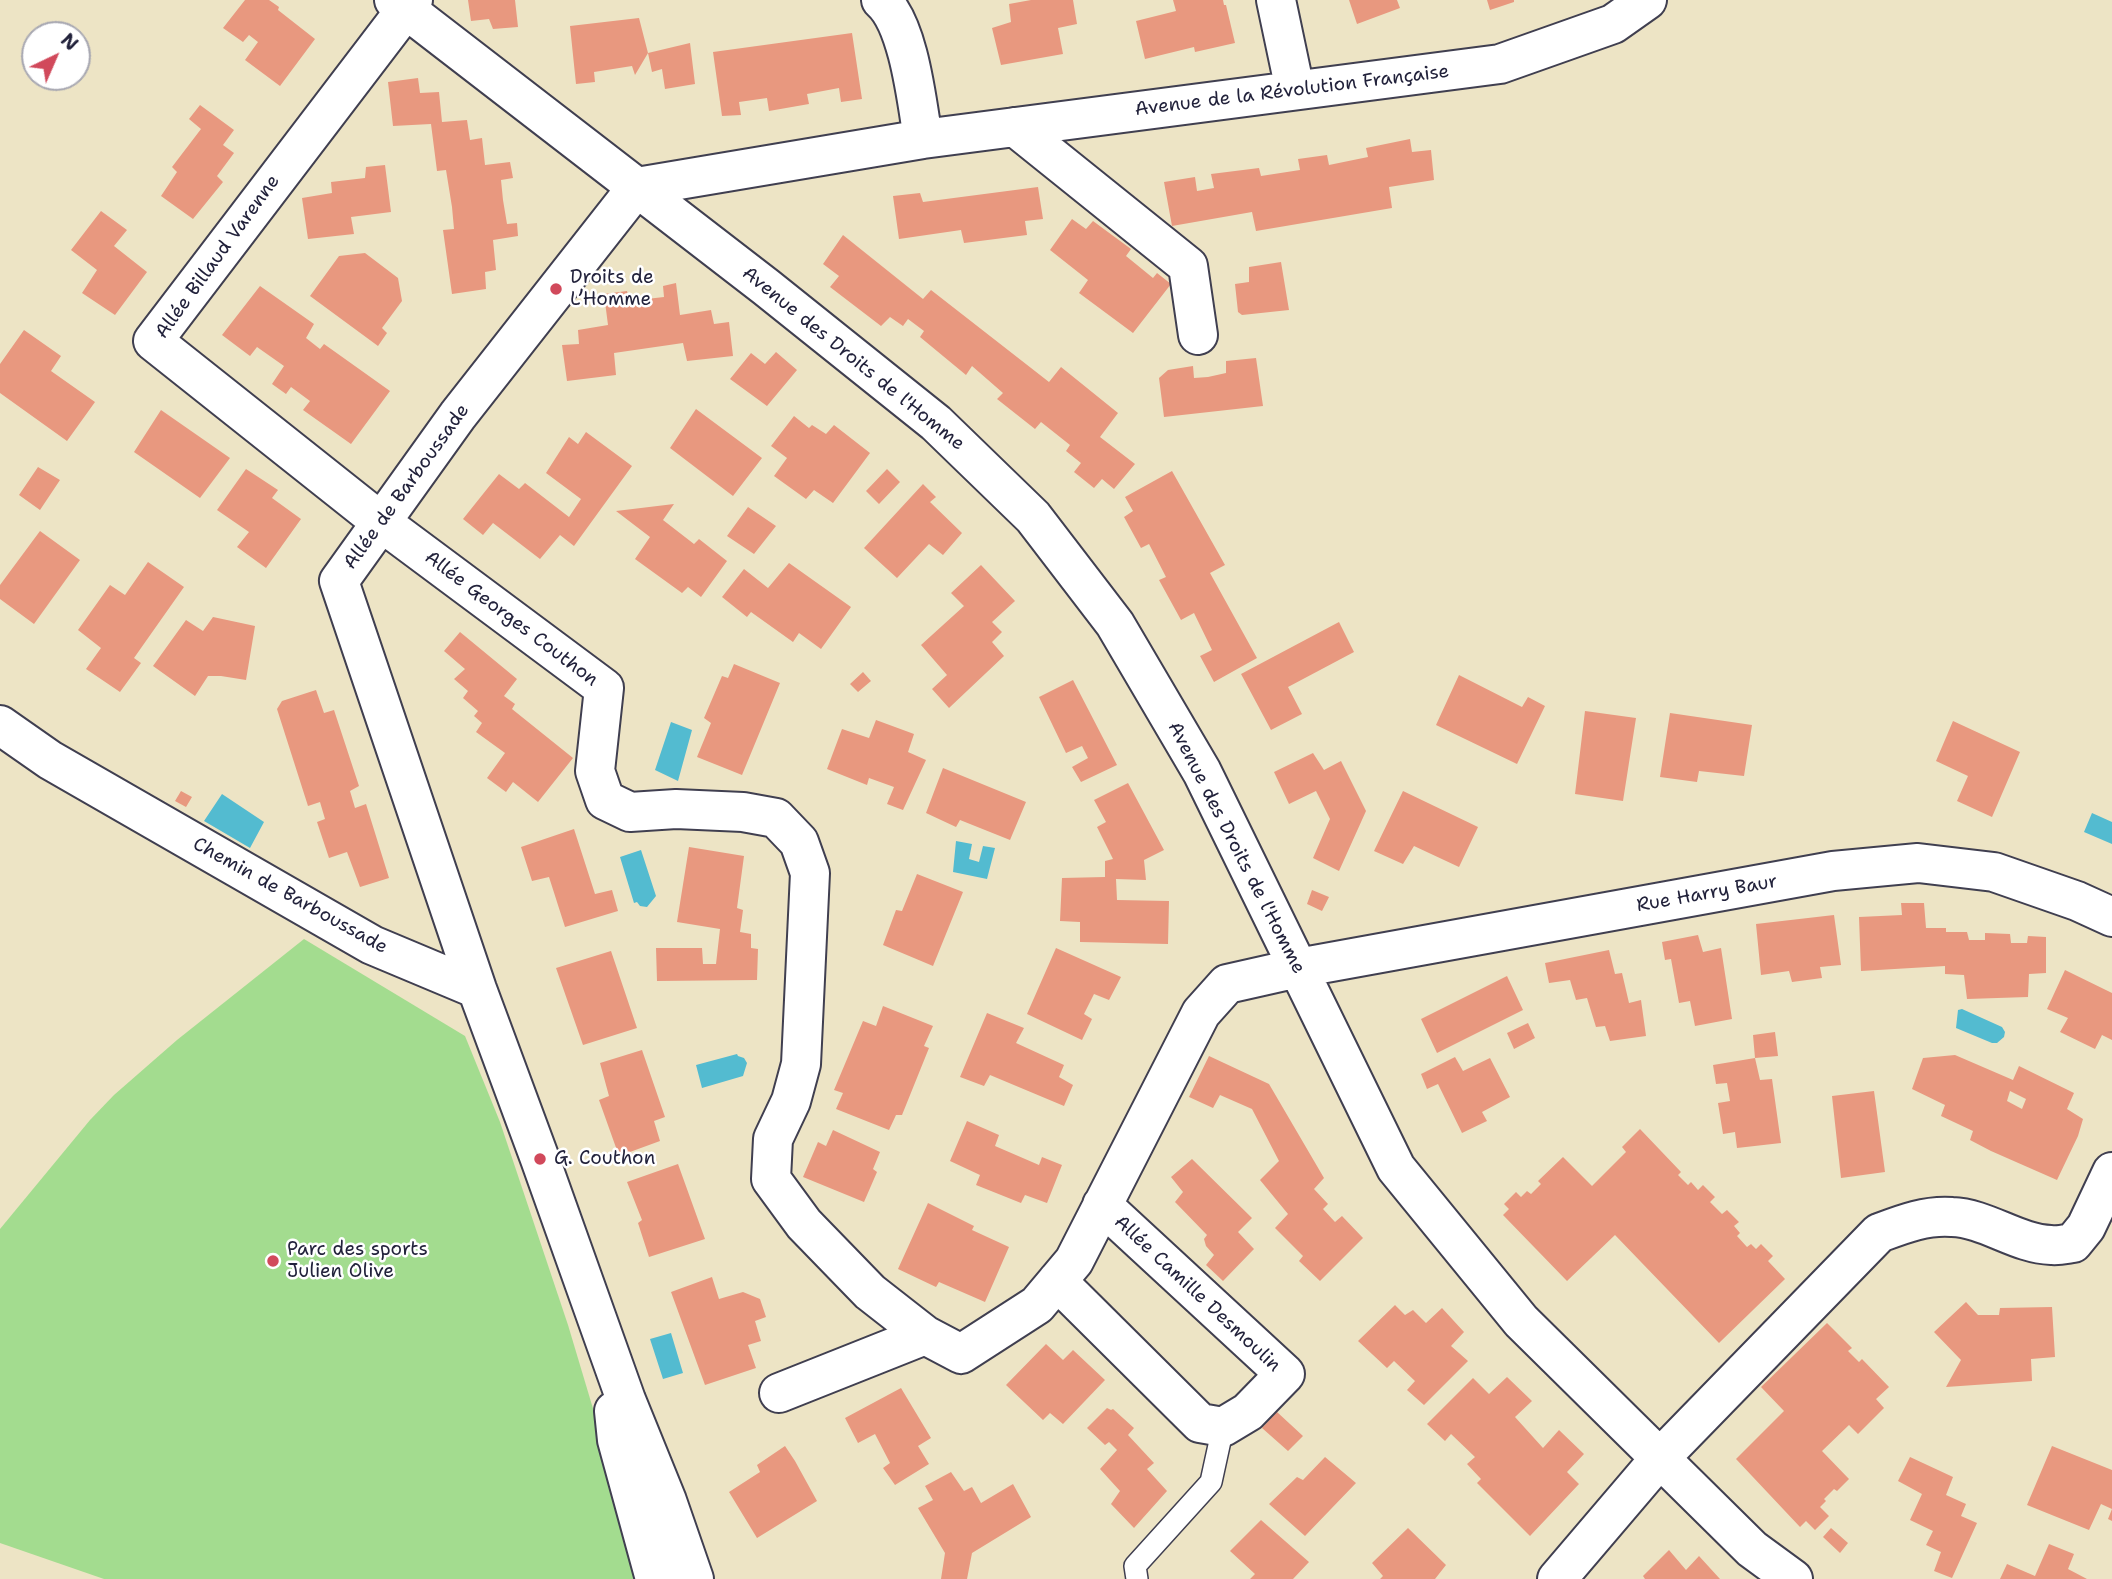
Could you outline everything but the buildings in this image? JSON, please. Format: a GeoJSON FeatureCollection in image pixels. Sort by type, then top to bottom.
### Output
{"type":"FeatureCollection","features":[{"type":"Feature","properties":{"kind":"street"},"geometry":{"type":"LineString","coordinates":[[881,0],[891,8],[908,57],[923,139]]}},
{"type":"Feature","properties":{"kind":"street"},"geometry":{"type":"LineString","coordinates":[[1276,0],[1295,90]]}},
{"type":"Feature","properties":{"kind":"street","name":"Avenue de la Révolution Française"},"geometry":{"type":"LineString","coordinates":[[637,187],[923,139],[1500,64],[1608,12],[1647,0]]}},
{"type":"Feature","properties":{"kind":"street","name":"Avenue des Droits de l'Homme"},"geometry":{"type":"LineString","coordinates":[[404,3],[936,423],[1033,517],[1115,624],[1195,760],[1396,1168],[1521,1321],[1752,1549],[1793,1579]]}},
{"type":"Feature","properties":{"kind":"street","name":"Allée Billaud Varenne"},"geometry":{"type":"LineString","coordinates":[[381,522],[153,341],[404,3]]}},
{"type":"Feature","properties":{"kind":"street"},"geometry":{"type":"LineString","coordinates":[[1015,127],[1188,266],[1198,335]]}},
{"type":"Feature","properties":{"kind":"street","name":"Allée de Barboussade"},"geometry":{"type":"LineString","coordinates":[[477,989],[339,581],[458,415],[637,187]]}},
{"type":"Feature","properties":{"kind":"street","name":"Allée Georges Couthon"},"geometry":{"type":"LineString","coordinates":[[381,522],[604,688],[595,771],[605,800],[630,812],[676,809],[729,811],[776,818],[799,842],[810,873],[801,1064],[791,1101],[773,1139],[771,1179],[804,1224],[870,1292],[925,1335],[961,1354]]}},
{"type":"Feature","properties":{"kind":"street","name":"Chemin de Barboussade"},"geometry":{"type":"LineString","coordinates":[[0,725],[50,760],[372,945],[477,989]]}},
{"type":"Feature","properties":{"kind":"street","name":"Rue Harry Baur"},"geometry":{"type":"LineString","coordinates":[[1298,968],[1833,871],[1918,863],[1994,872],[2077,901],[2112,917]]}},
{"type":"Feature","properties":{"kind":"street","name":"Allée Camille Desmoulin"},"geometry":{"type":"LineString","coordinates":[[961,1354],[1037,1306],[1074,1261],[1201,1013],[1227,984],[1298,968]]}},
{"type":"Feature","properties":{"kind":"street"},"geometry":{"type":"LineString","coordinates":[[477,989],[694,1579]]}},
{"type":"Feature","properties":{"kind":"street"},"geometry":{"type":"LineString","coordinates":[[1557,1579],[1661,1457],[1879,1233],[1924,1217],[1954,1216],[2050,1245],[2073,1243],[2086,1227],[2112,1172]]}},
{"type":"Feature","properties":{"kind":"street","name":"Allée Camille Desmoulin"},"geometry":{"type":"LineString","coordinates":[[1102,1205],[1285,1374],[1248,1412],[1223,1427]]}},
{"type":"Feature","properties":{"kind":"street"},"geometry":{"type":"LineString","coordinates":[[1057,1282],[1200,1423],[1223,1427]]}},
{"type":"Feature","properties":{"kind":"street"},"geometry":{"type":"LineString","coordinates":[[779,1393],[925,1335]]}},
{"type":"Feature","properties":{"kind":"street"},"geometry":{"type":"LineString","coordinates":[[607,1346],[617,1440],[654,1579]]}},
{"type":"Feature","properties":{"kind":"lane"},"geometry":{"type":"LineString","coordinates":[[1137,1579],[1135,1566],[1211,1482],[1223,1427]]}},
{"type":"Feature","properties":{"kind":"green space","name":"Parc des sports Julien Olive"},"geometry":{"type":"Polygon","coordinates":[[[304,939],[465,1036],[500,1122],[568,1325],[644,1579],[104,1579],[0,1543],[0,1229],[114,1095],[177,1040],[304,939]]]}},
{"type":"Feature","properties":{"kind":"water"},"geometry":{"type":"Polygon","coordinates":[[[671,722],[692,730],[678,781],[655,770],[671,722]]]}},
{"type":"Feature","properties":{"kind":"water"},"geometry":{"type":"Polygon","coordinates":[[[222,794],[264,822],[250,848],[204,821],[222,794]]]}},
{"type":"Feature","properties":{"kind":"water"},"geometry":{"type":"Polygon","coordinates":[[[2092,813],[2112,822],[2112,844],[2084,832],[2092,813]]]}},
{"type":"Feature","properties":{"kind":"water"},"geometry":{"type":"Polygon","coordinates":[[[956,841],[972,844],[969,859],[979,862],[983,846],[995,848],[987,879],[953,872],[956,841]]]}},
{"type":"Feature","properties":{"kind":"water"},"geometry":{"type":"Polygon","coordinates":[[[641,850],[656,896],[647,907],[634,903],[620,857],[641,850]]]}},
{"type":"Feature","properties":{"kind":"water"},"geometry":{"type":"Polygon","coordinates":[[[1962,1009],[2002,1027],[2004,1037],[1997,1043],[1992,1043],[1956,1028],[1958,1010],[1962,1009]]]}},
{"type":"Feature","properties":{"kind":"water"},"geometry":{"type":"Polygon","coordinates":[[[737,1054],[747,1063],[743,1076],[702,1088],[696,1065],[737,1054]]]}},
{"type":"Feature","properties":{"kind":"water"},"geometry":{"type":"Polygon","coordinates":[[[671,1333],[683,1373],[663,1379],[650,1339],[671,1333]]]}},
{"type":"Feature","properties":{"kind":"place","name":"Droits de L’Homme"},"geometry":{"type":"Point","coordinates":[556,289]}},
{"type":"Feature","properties":{"kind":"place","name":"G. Couthon"},"geometry":{"type":"Point","coordinates":[540,1159]}},
{"type":"Feature","properties":{"kind":"place","name":"Parc des sports Julien Olive"},"geometry":{"type":"Point","coordinates":[273,1261]}}]}
